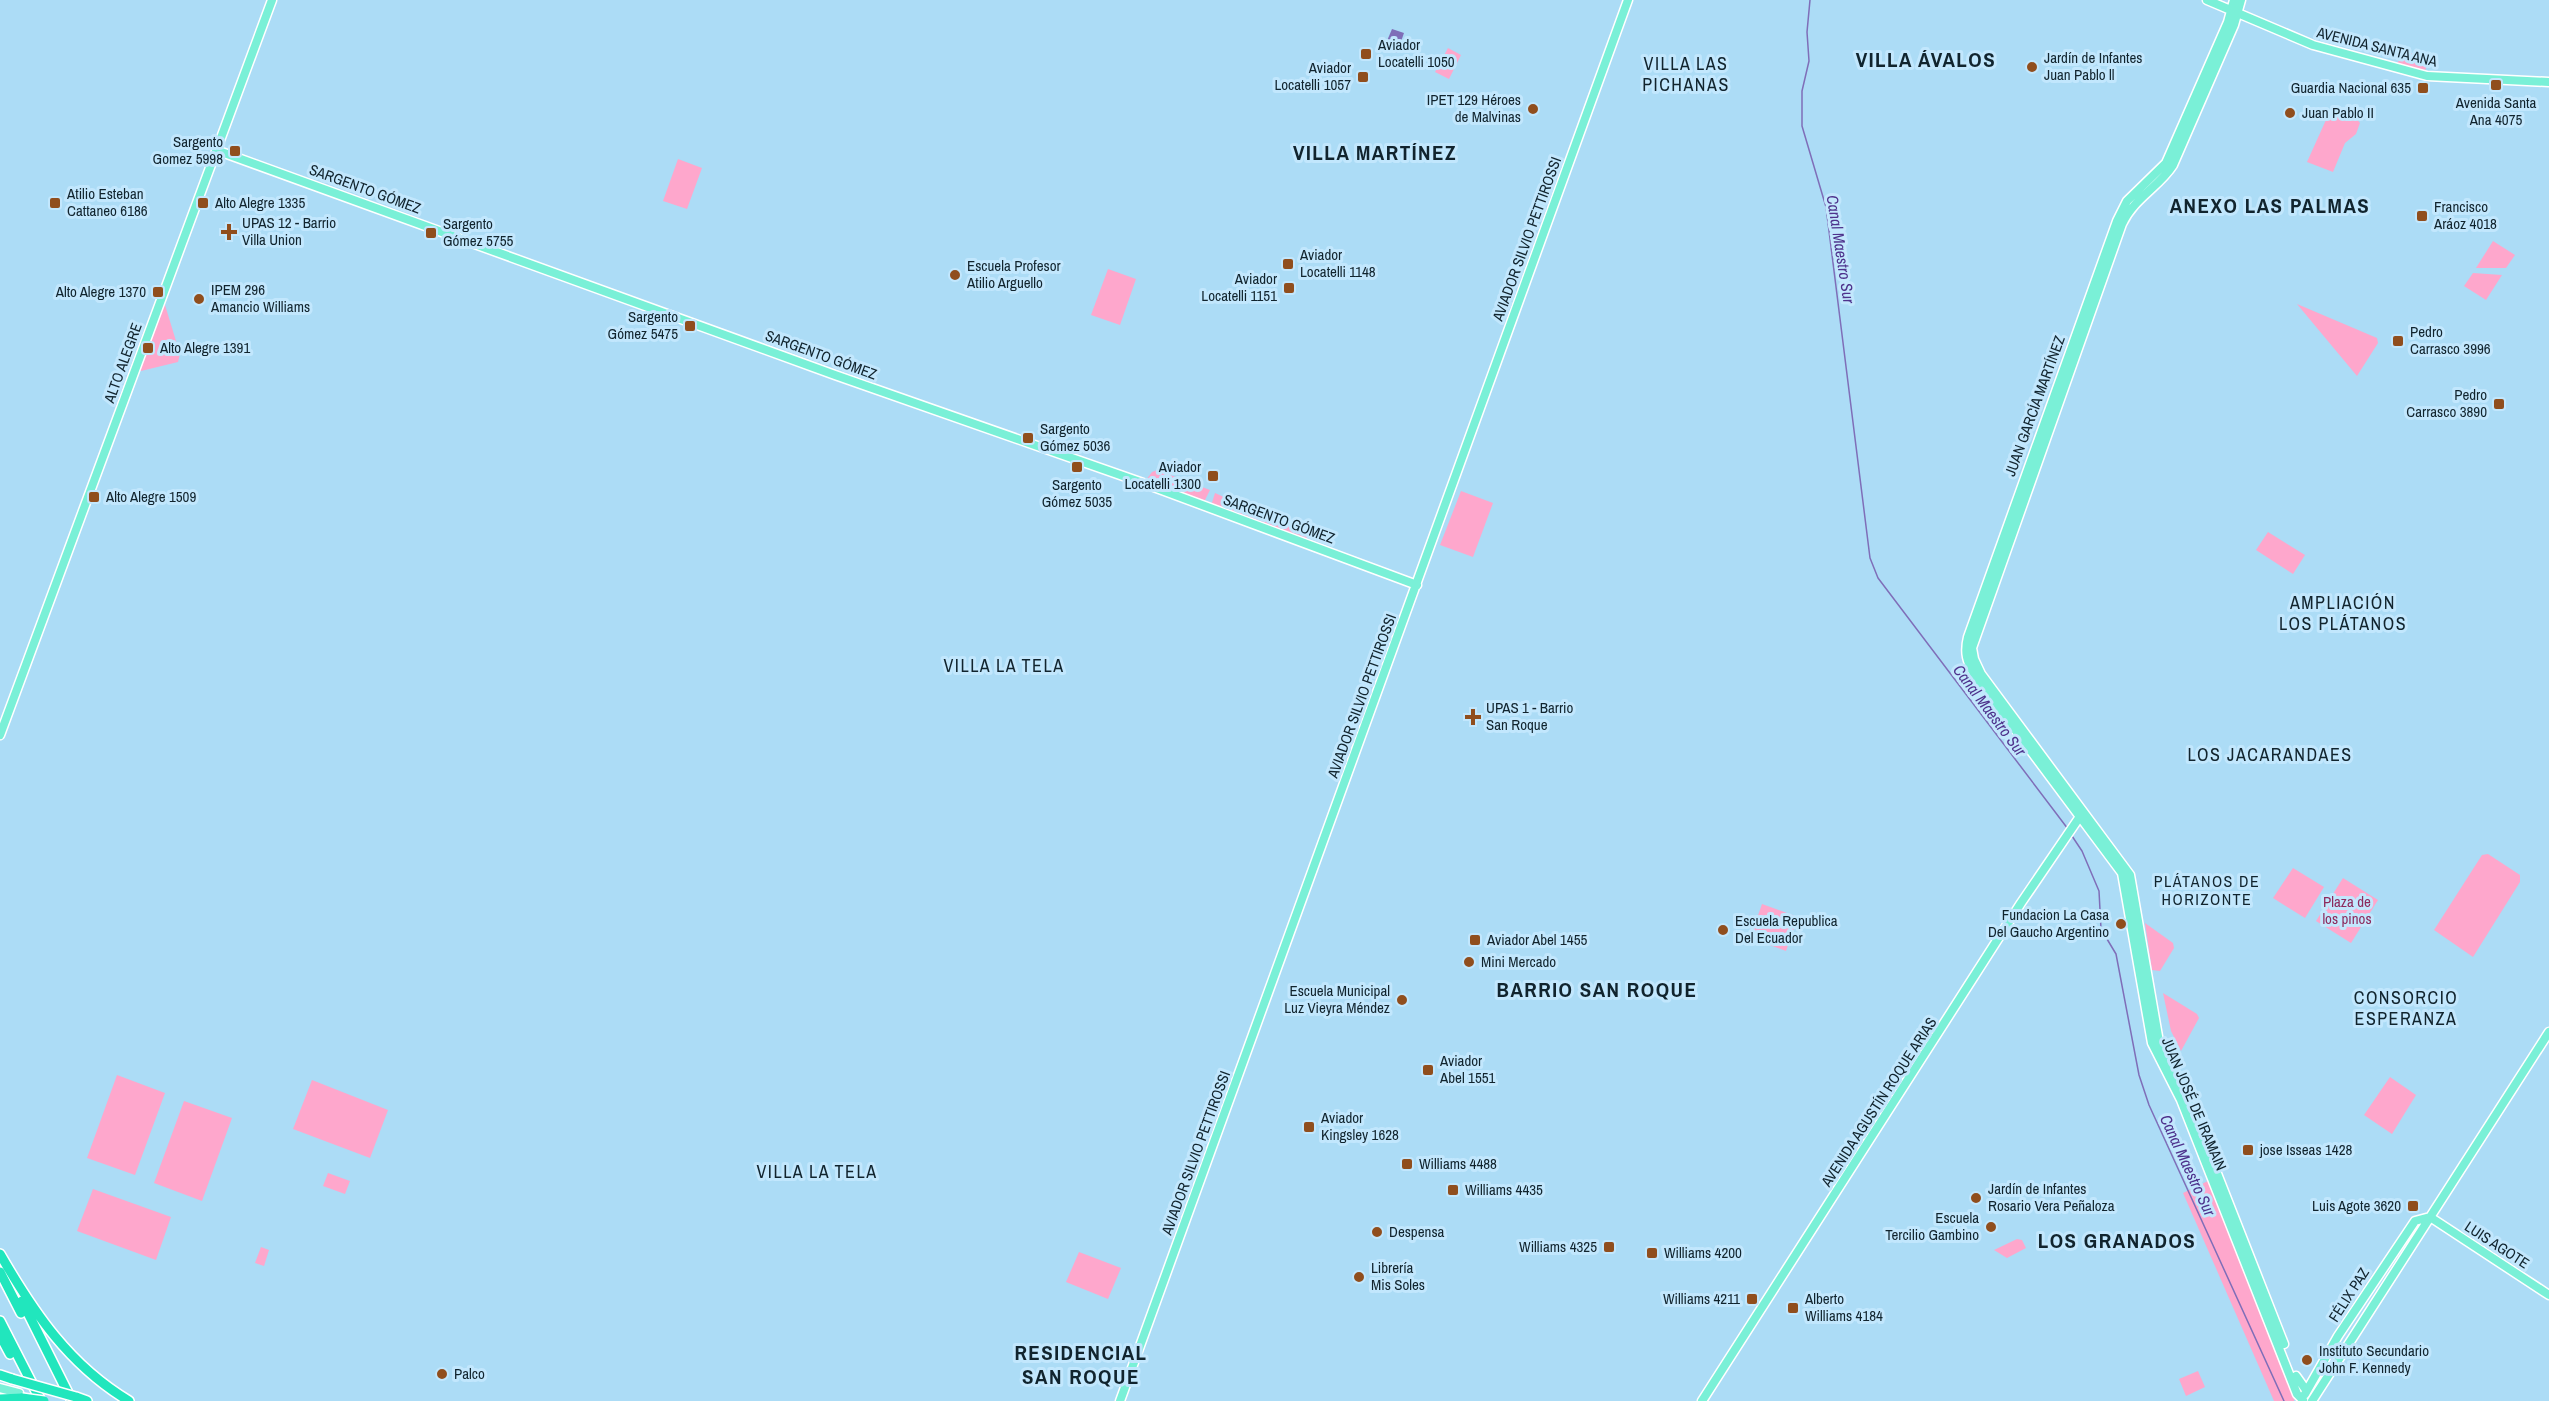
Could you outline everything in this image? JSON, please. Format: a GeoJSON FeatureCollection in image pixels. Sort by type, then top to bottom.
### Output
{"type":"FeatureCollection","features":[{"type":"Feature","properties":{"kind":"highway"},"geometry":{"type":"LineString","coordinates":[[0,1255],[74,1399]]}},
{"type":"Feature","properties":{"kind":"highway"},"geometry":{"type":"LineString","coordinates":[[0,1255],[27,1299],[56,1339],[87,1371],[129,1401]]}},
{"type":"Feature","properties":{"kind":"highway"},"geometry":{"type":"LineString","coordinates":[[0,1272],[65,1401]]}},
{"type":"Feature","properties":{"kind":"highway"},"geometry":{"type":"LineString","coordinates":[[0,1321],[40,1398]]}},
{"type":"Feature","properties":{"kind":"highway"},"geometry":{"type":"LineString","coordinates":[[0,1335],[11,1356],[40,1398]]}},
{"type":"Feature","properties":{"kind":"highway"},"geometry":{"type":"LineString","coordinates":[[0,1377],[87,1401]]}},
{"type":"Feature","properties":{"kind":"highway"},"geometry":{"type":"LineString","coordinates":[[0,1399],[20,1395],[40,1398]]}},
{"type":"Feature","properties":{"kind":"main road","name":"ALTO ALEGRE"},"geometry":{"type":"LineString","coordinates":[[0,735],[272,0]]}},
{"type":"Feature","properties":{"kind":"main road","name":"AVIADOR SILVIO PETTIROSSI"},"geometry":{"type":"LineString","coordinates":[[1120,1401],[1628,0]]}},
{"type":"Feature","properties":{"kind":"main road","name":"AVENIDA SANTA ANA"},"geometry":{"type":"LineString","coordinates":[[2207,0],[2313,45],[2427,76],[2549,82]]}},
{"type":"Feature","properties":{"kind":"main road","name":"JUAN GARCÍA MARTÍNEZ"},"geometry":{"type":"LineString","coordinates":[[2234,0],[2234,12]]}},
{"type":"Feature","properties":{"kind":"main road","name":"JUAN GARCÍA MARTÍNEZ"},"geometry":{"type":"LineString","coordinates":[[2081,815],[1975,676],[1967,661],[1966,646],[2008,518],[2117,220],[2127,201],[2166,164],[2228,22],[2241,0]]}},
{"type":"Feature","properties":{"kind":"main road","name":"SARGENTO GÓMEZ"},"geometry":{"type":"LineString","coordinates":[[216,150],[856,382],[1154,487],[1417,585]]}},
{"type":"Feature","properties":{"kind":"main road","name":"AVENIDA AGUSTÍN ROQUE ARIAS"},"geometry":{"type":"LineString","coordinates":[[1702,1401],[2081,815]]}},
{"type":"Feature","properties":{"kind":"main road","name":"JUAN JOSÉ DE IRAMAIN"},"geometry":{"type":"LineString","coordinates":[[2081,815],[2130,874],[2159,1042],[2185,1092],[2297,1380],[2306,1390]]}},
{"type":"Feature","properties":{"kind":"main road","name":"JUAN JOSÉ DE IRAMAIN"},"geometry":{"type":"LineString","coordinates":[[2081,815],[2122,873],[2152,1043],[2181,1100],[2297,1394],[2302,1400]]}},
{"type":"Feature","properties":{"kind":"main road","name":"FÉLIX PAZ"},"geometry":{"type":"LineString","coordinates":[[2312,1401],[2549,1032]]}},
{"type":"Feature","properties":{"kind":"main road","name":"FÉLIX PAZ"},"geometry":{"type":"LineString","coordinates":[[2302,1400],[2306,1390],[2415,1221],[2430,1217]]}},
{"type":"Feature","properties":{"kind":"main road","name":"LUIS AGOTE"},"geometry":{"type":"LineString","coordinates":[[2430,1217],[2549,1295]]}},
{"type":"Feature","properties":{"kind":"main road"},"geometry":{"type":"LineString","coordinates":[[0,1388],[20,1395]]}},
{"type":"Feature","properties":{"kind":"green space"},"geometry":{"type":"Polygon","coordinates":[[[1448,48],[1461,55],[1449,79],[1435,72],[1448,48]]]}},
{"type":"Feature","properties":{"kind":"green space"},"geometry":{"type":"Polygon","coordinates":[[[2408,51],[2429,64],[2425,70],[2396,64],[2408,51]]]}},
{"type":"Feature","properties":{"kind":"green space"},"geometry":{"type":"Polygon","coordinates":[[[2330,111],[2356,118],[2360,123],[2356,134],[2345,143],[2333,172],[2307,162],[2330,111]]]}},
{"type":"Feature","properties":{"kind":"green space"},"geometry":{"type":"Polygon","coordinates":[[[678,159],[702,168],[687,209],[663,201],[678,159]]]}},
{"type":"Feature","properties":{"kind":"green space"},"geometry":{"type":"Polygon","coordinates":[[[2493,241],[2515,255],[2506,268],[2476,268],[2493,241]]]}},
{"type":"Feature","properties":{"kind":"green space"},"geometry":{"type":"Polygon","coordinates":[[[1108,269],[1136,279],[1120,325],[1091,315],[1108,269]]]}},
{"type":"Feature","properties":{"kind":"green space"},"geometry":{"type":"Polygon","coordinates":[[[2473,273],[2502,275],[2486,300],[2464,286],[2473,273]]]}},
{"type":"Feature","properties":{"kind":"green space"},"geometry":{"type":"Polygon","coordinates":[[[2297,304],[2377,338],[2378,343],[2357,376],[2297,304]]]}},
{"type":"Feature","properties":{"kind":"green space"},"geometry":{"type":"Polygon","coordinates":[[[165,305],[180,354],[178,362],[141,371],[139,368],[162,306],[165,305]]]}},
{"type":"Feature","properties":{"kind":"green space"},"geometry":{"type":"Polygon","coordinates":[[[1157,470],[1210,490],[1204,502],[1146,480],[1152,472],[1157,470]]]}},
{"type":"Feature","properties":{"kind":"green space"},"geometry":{"type":"Polygon","coordinates":[[[1461,491],[1493,503],[1473,557],[1440,545],[1461,491]]]}},
{"type":"Feature","properties":{"kind":"green space"},"geometry":{"type":"Polygon","coordinates":[[[1215,493],[1309,535],[1305,540],[1211,506],[1215,493]]]}},
{"type":"Feature","properties":{"kind":"green space"},"geometry":{"type":"Polygon","coordinates":[[[2268,532],[2305,555],[2293,574],[2256,550],[2268,532]]]}},
{"type":"Feature","properties":{"kind":"green space"},"geometry":{"type":"Polygon","coordinates":[[[2488,854],[2520,875],[2520,882],[2473,957],[2434,930],[2482,855],[2488,854]]]}},
{"type":"Feature","properties":{"kind":"green space"},"geometry":{"type":"Polygon","coordinates":[[[2293,868],[2324,887],[2305,918],[2273,898],[2293,868]]]}},
{"type":"Feature","properties":{"kind":"green space","name":"Plaza de los pinos"},"geometry":{"type":"Polygon","coordinates":[[[2343,878],[2378,900],[2351,943],[2316,921],[2343,878]]]}},
{"type":"Feature","properties":{"kind":"green space"},"geometry":{"type":"Polygon","coordinates":[[[1762,904],[1798,917],[1786,951],[1750,938],[1762,904]]]}},
{"type":"Feature","properties":{"kind":"green space"},"geometry":{"type":"Polygon","coordinates":[[[2145,923],[2173,943],[2174,948],[2160,971],[2152,970],[2145,923]]]}},
{"type":"Feature","properties":{"kind":"green space"},"geometry":{"type":"Polygon","coordinates":[[[2163,993],[2197,1014],[2199,1018],[2181,1051],[2171,1031],[2163,993]]]}},
{"type":"Feature","properties":{"kind":"green space"},"geometry":{"type":"Polygon","coordinates":[[[117,1075],[165,1093],[135,1175],[87,1158],[117,1075]]]}},
{"type":"Feature","properties":{"kind":"green space"},"geometry":{"type":"Polygon","coordinates":[[[2390,1077],[2416,1095],[2392,1134],[2364,1115],[2390,1077]]]}},
{"type":"Feature","properties":{"kind":"green space"},"geometry":{"type":"Polygon","coordinates":[[[312,1080],[388,1110],[370,1158],[293,1129],[312,1080]]]}},
{"type":"Feature","properties":{"kind":"green space"},"geometry":{"type":"Polygon","coordinates":[[[184,1101],[232,1118],[202,1201],[154,1183],[184,1101]]]}},
{"type":"Feature","properties":{"kind":"green space"},"geometry":{"type":"Polygon","coordinates":[[[328,1173],[350,1181],[345,1194],[323,1186],[328,1173]]]}},
{"type":"Feature","properties":{"kind":"green space"},"geometry":{"type":"Polygon","coordinates":[[[2210,1180],[2295,1396],[2294,1401],[2274,1401],[2183,1193],[2210,1180]]]}},
{"type":"Feature","properties":{"kind":"green space"},"geometry":{"type":"Polygon","coordinates":[[[93,1189],[171,1217],[156,1260],[77,1231],[93,1189]]]}},
{"type":"Feature","properties":{"kind":"green space"},"geometry":{"type":"Polygon","coordinates":[[[2017,1239],[2022,1240],[2026,1248],[2007,1258],[1994,1250],[2017,1239]]]}},
{"type":"Feature","properties":{"kind":"green space"},"geometry":{"type":"Polygon","coordinates":[[[261,1247],[269,1250],[264,1266],[255,1263],[261,1247]]]}},
{"type":"Feature","properties":{"kind":"green space"},"geometry":{"type":"Polygon","coordinates":[[[1079,1252],[1121,1268],[1108,1299],[1066,1282],[1079,1252]]]}},
{"type":"Feature","properties":{"kind":"green space"},"geometry":{"type":"Polygon","coordinates":[[[2198,1371],[2205,1387],[2186,1396],[2179,1379],[2198,1371]]]}},
{"type":"Feature","properties":{"kind":"shaded area"},"geometry":{"type":"Polygon","coordinates":[[[1392,29],[1404,33],[1397,53],[1384,48],[1392,29]]]}},
{"type":"Feature","properties":{"kind":"waterway","name":"Canal Maestro Sur"},"geometry":{"type":"LineString","coordinates":[[1810,0],[1807,32],[1809,61],[1802,91],[1802,126],[1826,207],[1870,558],[1878,578],[2068,829]]}},
{"type":"Feature","properties":{"kind":"waterway","name":"Canal Maestro Sur"},"geometry":{"type":"LineString","coordinates":[[2072,836],[2082,851],[2099,891],[2101,929],[2116,954],[2139,1075],[2149,1105],[2284,1401]]}},
{"type":"Feature","properties":{"kind":"place","name":"Aviador Locatelli 1050"},"geometry":{"type":"Point","coordinates":[1366,54]}},
{"type":"Feature","properties":{"kind":"place","name":"Jardín de Infantes Juan Pablo ll"},"geometry":{"type":"Point","coordinates":[2032,67]}},
{"type":"Feature","properties":{"kind":"place","name":"Aviador Locatelli 1057"},"geometry":{"type":"Point","coordinates":[1363,77]}},
{"type":"Feature","properties":{"kind":"place","name":"Avenida Santa Ana 4075"},"geometry":{"type":"Point","coordinates":[2496,85]}},
{"type":"Feature","properties":{"kind":"place","name":"Guardia Nacional 635"},"geometry":{"type":"Point","coordinates":[2423,88]}},
{"type":"Feature","properties":{"kind":"place","name":"IPET 129 Héroes de Malvinas"},"geometry":{"type":"Point","coordinates":[1533,109]}},
{"type":"Feature","properties":{"kind":"place","name":"Juan Pablo II"},"geometry":{"type":"Point","coordinates":[2290,113]}},
{"type":"Feature","properties":{"kind":"place","name":"Sargento Gomez 5998"},"geometry":{"type":"Point","coordinates":[235,151]}},
{"type":"Feature","properties":{"kind":"place","name":"Atilio Esteban Cattaneo 6186"},"geometry":{"type":"Point","coordinates":[55,203]}},
{"type":"Feature","properties":{"kind":"place","name":"Alto Alegre 1335"},"geometry":{"type":"Point","coordinates":[203,203]}},
{"type":"Feature","properties":{"kind":"place","name":"Francisco Aráoz 4018"},"geometry":{"type":"Point","coordinates":[2422,216]}},
{"type":"Feature","properties":{"kind":"place","name":"UPAS 12 - Barrio Villa Union"},"geometry":{"type":"Point","coordinates":[229,232]}},
{"type":"Feature","properties":{"kind":"place","name":"Sargento Gómez 5755"},"geometry":{"type":"Point","coordinates":[431,233]}},
{"type":"Feature","properties":{"kind":"place","name":"Aviador Locatelli 1148"},"geometry":{"type":"Point","coordinates":[1288,264]}},
{"type":"Feature","properties":{"kind":"place","name":"Escuela Profesor Atilio Arguello"},"geometry":{"type":"Point","coordinates":[955,275]}},
{"type":"Feature","properties":{"kind":"place","name":"Aviador Locatelli 1151"},"geometry":{"type":"Point","coordinates":[1289,288]}},
{"type":"Feature","properties":{"kind":"place","name":"Alto Alegre 1370"},"geometry":{"type":"Point","coordinates":[158,292]}},
{"type":"Feature","properties":{"kind":"place","name":"IPEM 296 Amancio Williams"},"geometry":{"type":"Point","coordinates":[199,299]}},
{"type":"Feature","properties":{"kind":"place","name":"Sargento Gómez 5475"},"geometry":{"type":"Point","coordinates":[690,326]}},
{"type":"Feature","properties":{"kind":"place","name":"Pedro Carrasco 3996"},"geometry":{"type":"Point","coordinates":[2398,341]}},
{"type":"Feature","properties":{"kind":"place","name":"Alto Alegre 1391"},"geometry":{"type":"Point","coordinates":[148,348]}},
{"type":"Feature","properties":{"kind":"place","name":"Pedro Carrasco 3890"},"geometry":{"type":"Point","coordinates":[2499,404]}},
{"type":"Feature","properties":{"kind":"place","name":"Sargento Gómez 5036"},"geometry":{"type":"Point","coordinates":[1028,438]}},
{"type":"Feature","properties":{"kind":"place","name":"Sargento Gómez 5035"},"geometry":{"type":"Point","coordinates":[1077,467]}},
{"type":"Feature","properties":{"kind":"place","name":"Aviador Locatelli 1300"},"geometry":{"type":"Point","coordinates":[1213,476]}},
{"type":"Feature","properties":{"kind":"place","name":"Alto Alegre 1509"},"geometry":{"type":"Point","coordinates":[94,497]}},
{"type":"Feature","properties":{"kind":"place","name":"UPAS 1 - Barrio San Roque"},"geometry":{"type":"Point","coordinates":[1473,717]}},
{"type":"Feature","properties":{"kind":"place","name":"Fundacion La Casa Del Gaucho Argentino"},"geometry":{"type":"Point","coordinates":[2121,924]}},
{"type":"Feature","properties":{"kind":"place","name":"Escuela Republica Del Ecuador"},"geometry":{"type":"Point","coordinates":[1723,930]}},
{"type":"Feature","properties":{"kind":"place","name":"Aviador Abel 1455"},"geometry":{"type":"Point","coordinates":[1475,940]}},
{"type":"Feature","properties":{"kind":"place","name":"Mini Mercado"},"geometry":{"type":"Point","coordinates":[1469,962]}},
{"type":"Feature","properties":{"kind":"place","name":"Escuela Municipal Luz Vieyra Méndez"},"geometry":{"type":"Point","coordinates":[1402,1000]}},
{"type":"Feature","properties":{"kind":"place","name":"Aviador Abel 1551"},"geometry":{"type":"Point","coordinates":[1428,1070]}},
{"type":"Feature","properties":{"kind":"place","name":"Aviador Kingsley 1628"},"geometry":{"type":"Point","coordinates":[1309,1127]}},
{"type":"Feature","properties":{"kind":"place","name":"jose Isseas 1428"},"geometry":{"type":"Point","coordinates":[2248,1150]}},
{"type":"Feature","properties":{"kind":"place","name":"Williams 4488"},"geometry":{"type":"Point","coordinates":[1407,1164]}},
{"type":"Feature","properties":{"kind":"place","name":"Williams 4435"},"geometry":{"type":"Point","coordinates":[1453,1190]}},
{"type":"Feature","properties":{"kind":"place","name":"Jardín de Infantes Rosario Vera Peñaloza"},"geometry":{"type":"Point","coordinates":[1976,1198]}},
{"type":"Feature","properties":{"kind":"place","name":"Luis Agote 3620"},"geometry":{"type":"Point","coordinates":[2413,1206]}},
{"type":"Feature","properties":{"kind":"place","name":"Escuela Tercilio Gambino"},"geometry":{"type":"Point","coordinates":[1991,1227]}},
{"type":"Feature","properties":{"kind":"place","name":"Despensa"},"geometry":{"type":"Point","coordinates":[1377,1232]}},
{"type":"Feature","properties":{"kind":"place","name":"Williams 4325"},"geometry":{"type":"Point","coordinates":[1609,1247]}},
{"type":"Feature","properties":{"kind":"place","name":"Williams 4200"},"geometry":{"type":"Point","coordinates":[1652,1253]}},
{"type":"Feature","properties":{"kind":"place","name":"Librería Mis Soles"},"geometry":{"type":"Point","coordinates":[1359,1277]}},
{"type":"Feature","properties":{"kind":"place","name":"Williams 4211"},"geometry":{"type":"Point","coordinates":[1752,1299]}},
{"type":"Feature","properties":{"kind":"place","name":"Alberto Williams 4184"},"geometry":{"type":"Point","coordinates":[1793,1308]}},
{"type":"Feature","properties":{"kind":"place","name":"Instituto Secundario John F. Kennedy"},"geometry":{"type":"Point","coordinates":[2307,1360]}},
{"type":"Feature","properties":{"kind":"place","name":"Palco"},"geometry":{"type":"Point","coordinates":[442,1374]}},
{"type":"Feature","properties":{"kind":"district","name":"VILLA ÁVALOS"},"geometry":{"type":"Point","coordinates":[1926,60]}},
{"type":"Feature","properties":{"kind":"district","name":"VILLA LAS PICHANAS"},"geometry":{"type":"Point","coordinates":[1686,74]}},
{"type":"Feature","properties":{"kind":"district","name":"VILLA MARTÍNEZ"},"geometry":{"type":"Point","coordinates":[1375,153]}},
{"type":"Feature","properties":{"kind":"district","name":"ANEXO LAS PALMAS"},"geometry":{"type":"Point","coordinates":[2270,206]}},
{"type":"Feature","properties":{"kind":"district","name":"AMPLIACIÓN LOS PLÁTANOS"},"geometry":{"type":"Point","coordinates":[2343,613]}},
{"type":"Feature","properties":{"kind":"district","name":"VILLA LA TELA"},"geometry":{"type":"Point","coordinates":[1004,666]}},
{"type":"Feature","properties":{"kind":"district","name":"LOS JACARANDAES"},"geometry":{"type":"Point","coordinates":[2270,755]}},
{"type":"Feature","properties":{"kind":"district","name":"PLÁTANOS DE HORIZONTE"},"geometry":{"type":"Point","coordinates":[2207,890]}},
{"type":"Feature","properties":{"kind":"district","name":"BARRIO SAN ROQUE"},"geometry":{"type":"Point","coordinates":[1597,990]}},
{"type":"Feature","properties":{"kind":"district","name":"CONSORCIO ESPERANZA"},"geometry":{"type":"Point","coordinates":[2406,1008]}},
{"type":"Feature","properties":{"kind":"district","name":"VILLA LA TELA"},"geometry":{"type":"Point","coordinates":[817,1172]}},
{"type":"Feature","properties":{"kind":"district","name":"LOS GRANADOS"},"geometry":{"type":"Point","coordinates":[2117,1241]}},
{"type":"Feature","properties":{"kind":"district","name":"RESIDENCIAL SAN ROQUE"},"geometry":{"type":"Point","coordinates":[1081,1365]}}]}
